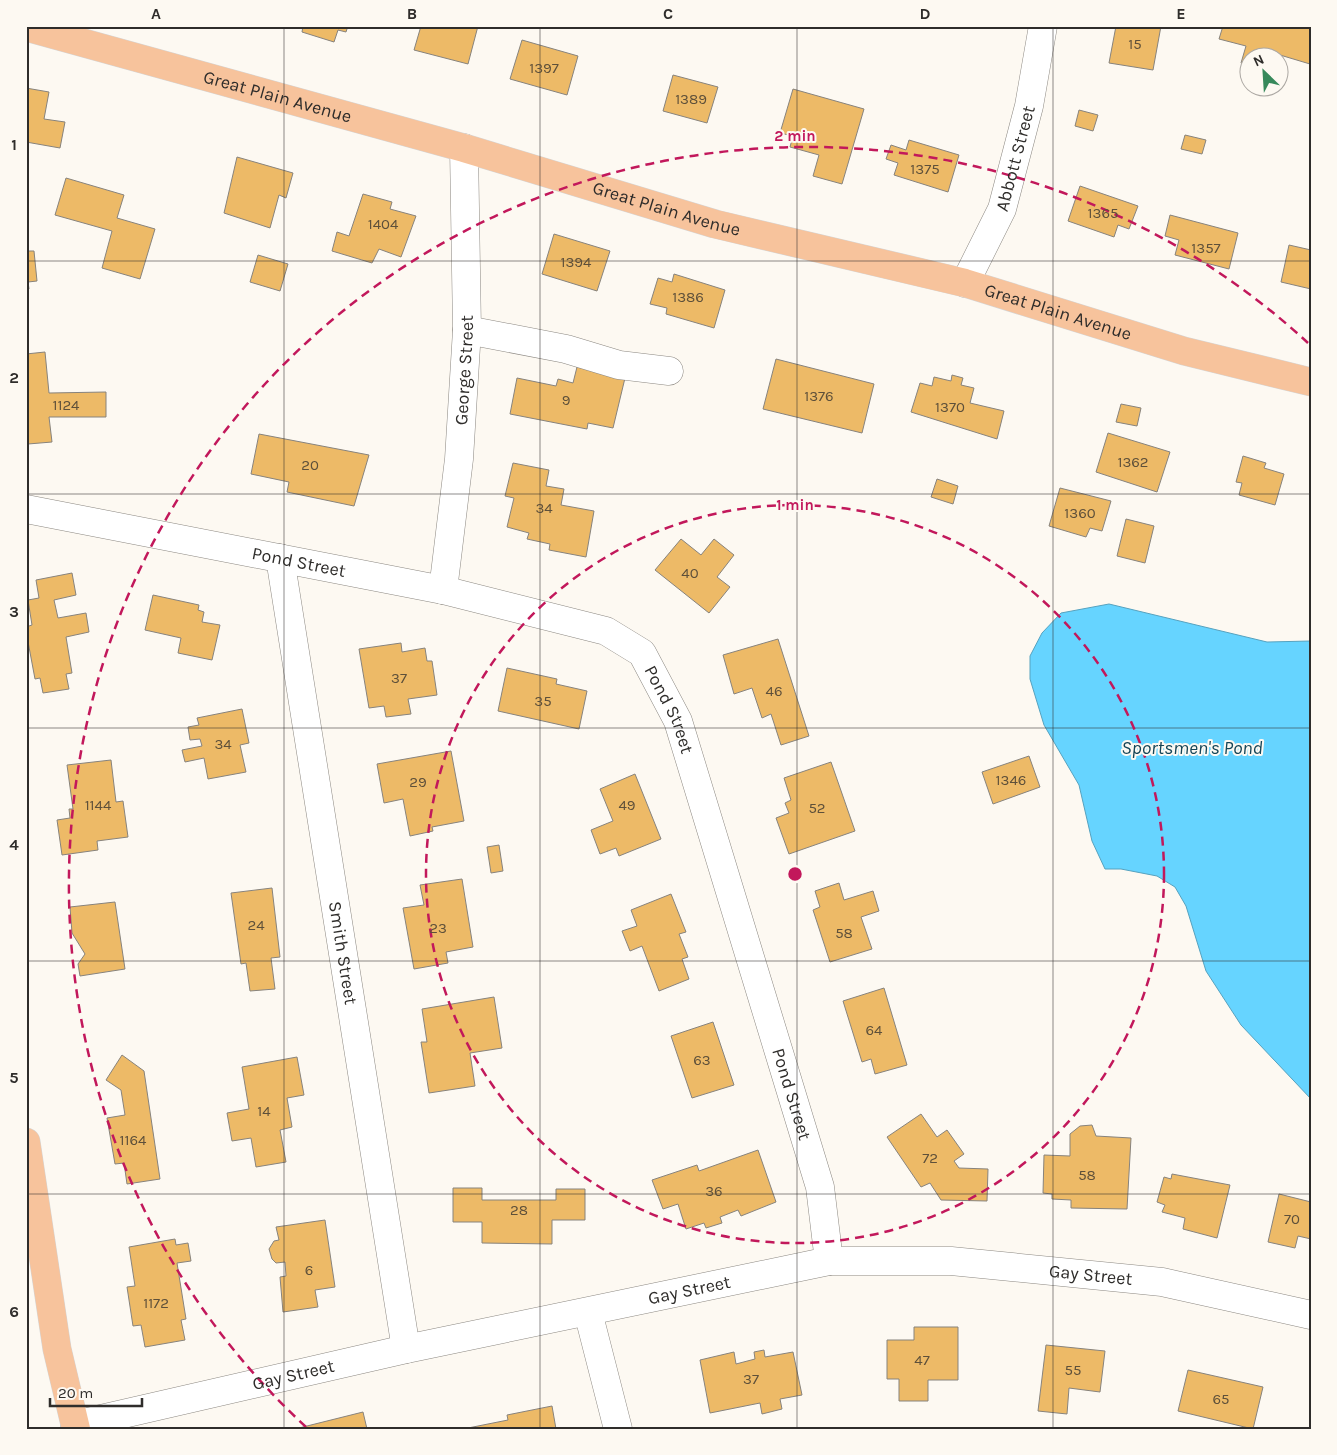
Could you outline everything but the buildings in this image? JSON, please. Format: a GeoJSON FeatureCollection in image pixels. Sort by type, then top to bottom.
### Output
{"type":"FeatureCollection","features":[{"type":"Feature","properties":{"kind":"main road","name":"Great Plain Avenue"},"geometry":{"type":"LineString","coordinates":[[26,27],[464,148],[715,224],[965,283],[1184,351],[1311,382]]}},
{"type":"Feature","properties":{"kind":"main road"},"geometry":{"type":"LineString","coordinates":[[26,1142],[55,1333],[76,1427]]}},
{"type":"Feature","properties":{"kind":"street","name":"Abbott Street"},"geometry":{"type":"LineString","coordinates":[[965,283],[1002,209],[1029,106],[1043,26]]}},
{"type":"Feature","properties":{"kind":"street","name":"George Street"},"geometry":{"type":"LineString","coordinates":[[443,590],[459,459],[467,330],[464,148]]}},
{"type":"Feature","properties":{"kind":"street"},"geometry":{"type":"LineString","coordinates":[[467,330],[566,349],[620,365],[669,371]]}},
{"type":"Feature","properties":{"kind":"street","name":"Pond Street"},"geometry":{"type":"LineString","coordinates":[[26,509],[443,590],[606,630],[642,653],[678,721],[820,1187],[829,1261]]}},
{"type":"Feature","properties":{"kind":"street","name":"Smith Street"},"geometry":{"type":"LineString","coordinates":[[280,558],[406,1349]]}},
{"type":"Feature","properties":{"kind":"street","name":"Gay Street"},"geometry":{"type":"LineString","coordinates":[[76,1427],[406,1349],[829,1261],[951,1261],[1162,1282],[1311,1315]]}},
{"type":"Feature","properties":{"kind":"street"},"geometry":{"type":"LineString","coordinates":[[588,1312],[618,1429]]}},
{"type":"Feature","properties":{"kind":"water","name":"Sportsmen's Pond"},"geometry":{"type":"Polygon","coordinates":[[[1109,604],[1267,642],[1311,641],[1311,1099],[1241,1025],[1206,971],[1186,906],[1175,887],[1157,876],[1121,869],[1105,869],[1092,841],[1079,785],[1044,725],[1030,679],[1030,656],[1042,633],[1061,613],[1109,604]]]}}]}
